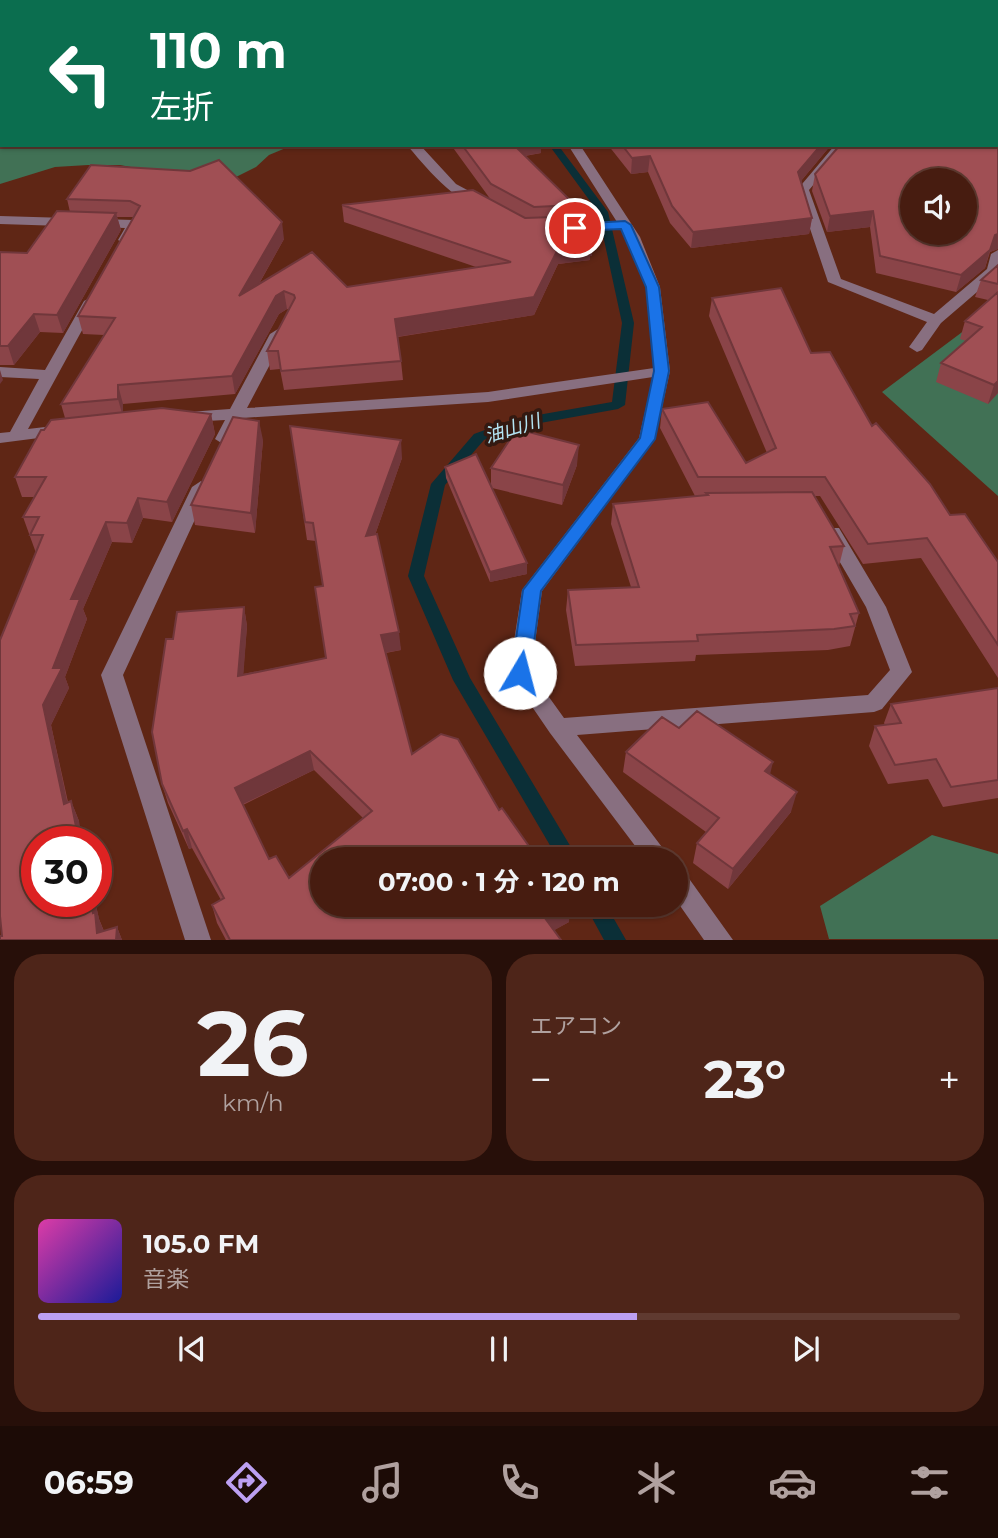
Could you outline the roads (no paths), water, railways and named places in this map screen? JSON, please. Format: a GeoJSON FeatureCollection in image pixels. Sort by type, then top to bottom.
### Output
{"type":"FeatureCollection","features":[{"type":"Feature","properties":{"kind":"street"},"geometry":{"type":"LineString","coordinates":[[415,147],[452,187],[497,212]]}},
{"type":"Feature","properties":{"kind":"street"},"geometry":{"type":"LineString","coordinates":[[575,147],[625,225],[653,287],[662,371],[647,439],[532,590],[520,673],[650,847]]}},
{"type":"Feature","properties":{"kind":"street"},"geometry":{"type":"LineString","coordinates":[[839,147],[803,190],[835,282],[936,320]]}},
{"type":"Feature","properties":{"kind":"street"},"geometry":{"type":"LineString","coordinates":[[0,220],[134,224],[115,259]]}},
{"type":"Feature","properties":{"kind":"street"},"geometry":{"type":"LineString","coordinates":[[548,230],[625,225]]}},
{"type":"Feature","properties":{"kind":"street"},"geometry":{"type":"LineString","coordinates":[[917,347],[936,320],[993,271],[998,254]]}},
{"type":"Feature","properties":{"kind":"street"},"geometry":{"type":"LineString","coordinates":[[8,437],[50,375],[95,293]]}},
{"type":"Feature","properties":{"kind":"street"},"geometry":{"type":"LineString","coordinates":[[198,940],[112,675],[236,413],[288,315]]}},
{"type":"Feature","properties":{"kind":"street"},"geometry":{"type":"LineString","coordinates":[[167,420],[488,397],[662,371]]}},
{"type":"Feature","properties":{"kind":"street"},"geometry":{"type":"LineString","coordinates":[[0,372],[50,375]]}},
{"type":"Feature","properties":{"kind":"street"},"geometry":{"type":"LineString","coordinates":[[8,437],[85,428]]}},
{"type":"Feature","properties":{"kind":"street"},"geometry":{"type":"LineString","coordinates":[[599,505],[626,505]]}},
{"type":"Feature","properties":{"kind":"street"},"geometry":{"type":"LineString","coordinates":[[558,727],[874,703],[901,672],[876,607],[821,515]]}},
{"type":"Feature","properties":{"kind":"street"},"geometry":{"type":"LineString","coordinates":[[688,897],[720,940]]}},
{"type":"Feature","properties":{"kind":"waterway","name":"油山川"},"geometry":{"type":"LineString","coordinates":[[554,147],[603,212],[628,323],[618,405],[515,423],[479,437],[438,484],[416,576],[462,680],[561,847]]}},
{"type":"Feature","properties":{"kind":"waterway","name":"油山川"},"geometry":{"type":"LineString","coordinates":[[602,917],[616,940]]}}]}
